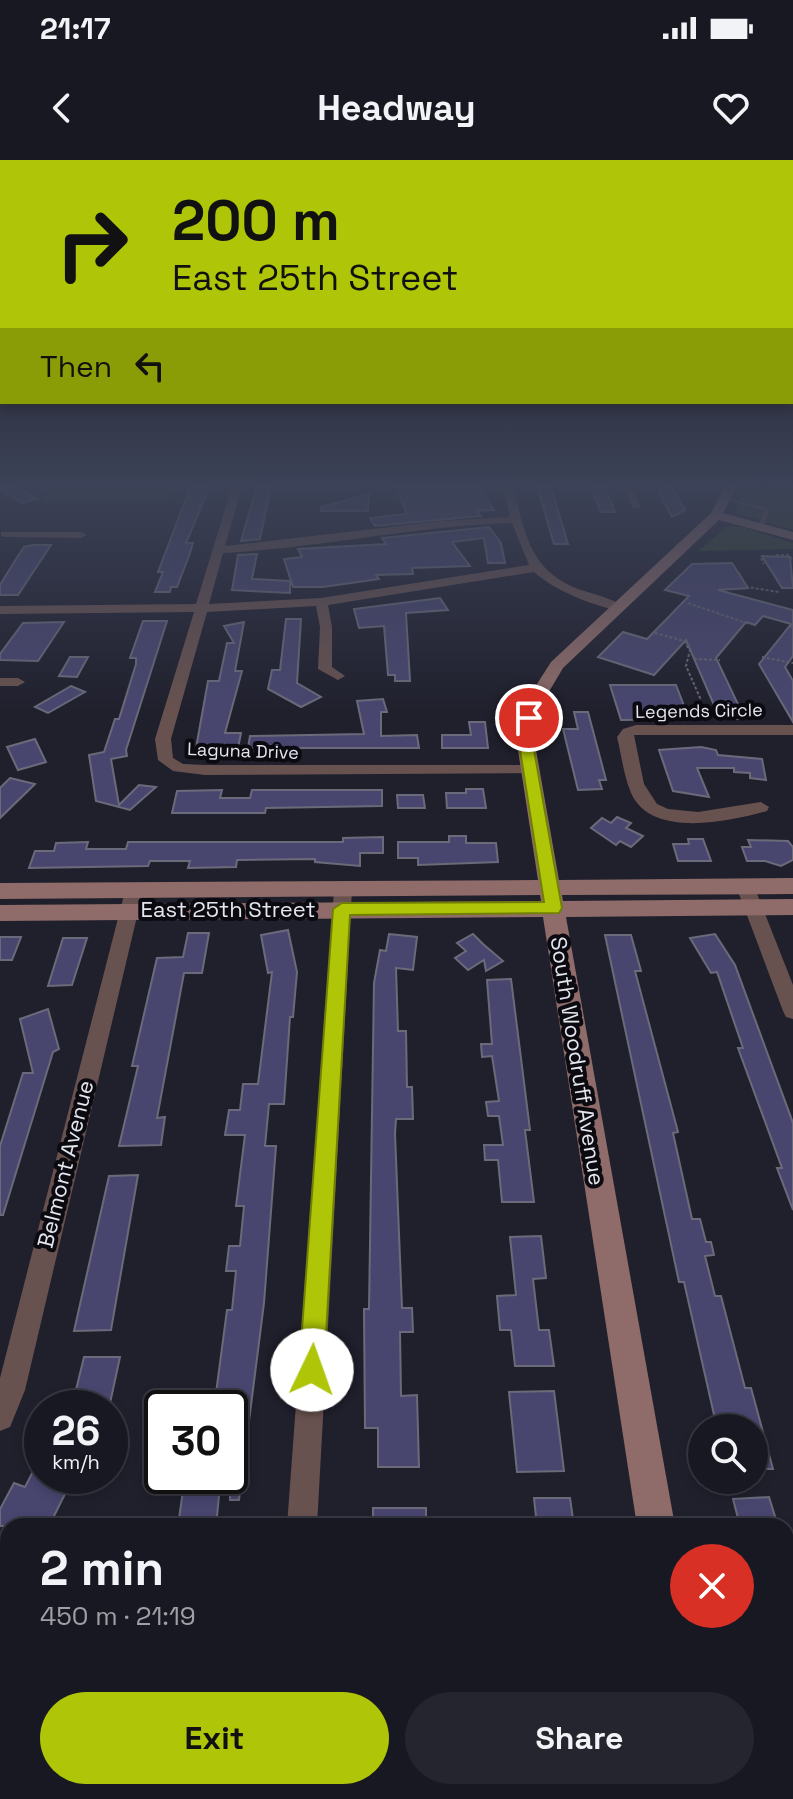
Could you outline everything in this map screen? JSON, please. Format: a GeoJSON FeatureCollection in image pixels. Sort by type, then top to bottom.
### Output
{"type":"FeatureCollection","features":[{"type":"Feature","properties":{"kind":"main road","name":"South Woodruff Avenue"},"geometry":{"type":"LineString","coordinates":[[655,1518],[551,898],[522,770],[527,728],[539,691],[557,665],[669,559]]}},
{"type":"Feature","properties":{"kind":"main road","name":"East 25th Street"},"geometry":{"type":"LineString","coordinates":[[551,898],[793,886]]}},
{"type":"Feature","properties":{"kind":"main road","name":"East 25th Street"},"geometry":{"type":"LineString","coordinates":[[0,891],[132,901]]}},
{"type":"Feature","properties":{"kind":"main road","name":"East 25th Street"},"geometry":{"type":"LineString","coordinates":[[0,913],[132,901],[342,899],[551,898],[754,908],[793,907]]}},
{"type":"Feature","properties":{"kind":"street","name":"Laguna Drive"},"geometry":{"type":"LineString","coordinates":[[216,559],[163,739],[166,760],[179,768],[239,771],[522,770]]}},
{"type":"Feature","properties":{"kind":"street"},"geometry":{"type":"LineString","coordinates":[[531,559],[534,568],[573,592],[618,607]]}},
{"type":"Feature","properties":{"kind":"street"},"geometry":{"type":"LineString","coordinates":[[0,610],[203,608],[321,602],[534,568]]}},
{"type":"Feature","properties":{"kind":"street"},"geometry":{"type":"LineString","coordinates":[[321,602],[326,627],[325,669],[338,676]]}},
{"type":"Feature","properties":{"kind":"street"},"geometry":{"type":"LineString","coordinates":[[0,682],[18,682]]}},
{"type":"Feature","properties":{"kind":"street","name":"Legends Circle"},"geometry":{"type":"LineString","coordinates":[[761,807],[741,813],[684,817],[652,809],[643,799],[625,737],[628,732],[636,730],[793,730]]}},
{"type":"Feature","properties":{"kind":"street"},"geometry":{"type":"LineString","coordinates":[[745,886],[793,1011]]}},
{"type":"Feature","properties":{"kind":"street"},"geometry":{"type":"LineString","coordinates":[[303,1518],[342,899]]}},
{"type":"Feature","properties":{"kind":"street","name":"Belmont Avenue"},"geometry":{"type":"LineString","coordinates":[[0,1417],[11,1390],[132,901]]}},
{"type":"Feature","properties":{"kind":"path"},"geometry":{"type":"LineString","coordinates":[[762,559],[764,564]]}},
{"type":"Feature","properties":{"kind":"path"},"geometry":{"type":"LineString","coordinates":[[739,573],[747,587],[779,592]]}},
{"type":"Feature","properties":{"kind":"path"},"geometry":{"type":"LineString","coordinates":[[688,603],[749,624]]}},
{"type":"Feature","properties":{"kind":"path"},"geometry":{"type":"LineString","coordinates":[[655,633],[684,641],[689,654],[686,666],[701,700]]}},
{"type":"Feature","properties":{"kind":"path"},"geometry":{"type":"LineString","coordinates":[[689,654],[695,659]]}},
{"type":"Feature","properties":{"kind":"path"},"geometry":{"type":"LineString","coordinates":[[762,657],[793,663]]}},
{"type":"Feature","properties":{"kind":"path"},"geometry":{"type":"LineString","coordinates":[[689,659],[720,660]]}},
{"type":"Feature","properties":{"kind":"building"},"geometry":{"type":"Polygon","coordinates":[[[16,559],[41,559],[18,595],[0,595],[0,585],[16,559]]]}},
{"type":"Feature","properties":{"kind":"building"},"geometry":{"type":"Polygon","coordinates":[[[163,559],[188,559],[177,587],[171,587],[170,592],[155,592],[163,572],[158,572],[163,559]]]}},
{"type":"Feature","properties":{"kind":"building"},"geometry":{"type":"Polygon","coordinates":[[[237,559],[256,559],[252,579],[290,581],[290,593],[232,590],[237,559]]]}},
{"type":"Feature","properties":{"kind":"building"},"geometry":{"type":"Polygon","coordinates":[[[284,559],[465,559],[470,566],[412,568],[413,574],[376,575],[379,579],[323,587],[293,587],[284,559]]]}},
{"type":"Feature","properties":{"kind":"building"},"geometry":{"type":"Polygon","coordinates":[[[487,559],[504,559],[505,563],[488,563],[487,559]]]}},
{"type":"Feature","properties":{"kind":"building"},"geometry":{"type":"Polygon","coordinates":[[[764,559],[790,559],[793,588],[782,588],[764,559]]]}},
{"type":"Feature","properties":{"kind":"building"},"geometry":{"type":"Polygon","coordinates":[[[732,563],[748,588],[718,590],[793,610],[793,656],[785,667],[793,681],[793,722],[759,664],[791,624],[763,616],[755,625],[746,622],[716,658],[745,719],[720,719],[686,640],[654,675],[598,657],[623,632],[647,639],[689,596],[665,590],[692,564],[732,563]]]}},
{"type":"Feature","properties":{"kind":"building"},"geometry":{"type":"Polygon","coordinates":[[[440,598],[448,610],[406,613],[410,681],[395,681],[395,675],[388,675],[384,626],[359,628],[354,609],[440,598]]]}},
{"type":"Feature","properties":{"kind":"building"},"geometry":{"type":"Polygon","coordinates":[[[286,619],[301,619],[297,683],[321,697],[301,707],[268,689],[272,670],[280,670],[286,619]]]}},
{"type":"Feature","properties":{"kind":"building"},"geometry":{"type":"Polygon","coordinates":[[[143,621],[167,621],[126,750],[127,756],[111,759],[119,805],[139,785],[156,787],[130,810],[96,801],[89,755],[104,752],[115,719],[119,719],[136,664],[136,658],[130,658],[143,621]]]}},
{"type":"Feature","properties":{"kind":"building"},"geometry":{"type":"Polygon","coordinates":[[[64,622],[38,661],[0,660],[0,654],[23,623],[64,622]]]}},
{"type":"Feature","properties":{"kind":"building"},"geometry":{"type":"Polygon","coordinates":[[[244,622],[235,671],[242,671],[225,733],[241,733],[238,748],[196,748],[208,681],[219,681],[227,643],[234,643],[224,626],[244,622]]]}},
{"type":"Feature","properties":{"kind":"building"},"geometry":{"type":"Polygon","coordinates":[[[70,657],[88,657],[77,677],[59,676],[70,657]]]}},
{"type":"Feature","properties":{"kind":"building"},"geometry":{"type":"Polygon","coordinates":[[[610,685],[676,685],[689,719],[621,720],[610,685]]]}},
{"type":"Feature","properties":{"kind":"building"},"geometry":{"type":"Polygon","coordinates":[[[71,686],[85,692],[48,713],[35,707],[71,686]]]}},
{"type":"Feature","properties":{"kind":"building"},"geometry":{"type":"Polygon","coordinates":[[[383,699],[387,712],[381,712],[381,736],[417,735],[419,748],[248,748],[250,736],[364,734],[357,701],[383,699]]]}},
{"type":"Feature","properties":{"kind":"building"},"geometry":{"type":"Polygon","coordinates":[[[574,712],[588,712],[606,780],[599,780],[602,789],[578,790],[563,729],[578,729],[574,712]]]}},
{"type":"Feature","properties":{"kind":"building"},"geometry":{"type":"Polygon","coordinates":[[[469,722],[485,722],[488,748],[442,748],[442,735],[471,735],[469,722]]]}},
{"type":"Feature","properties":{"kind":"building"},"geometry":{"type":"Polygon","coordinates":[[[35,739],[46,762],[18,770],[7,747],[35,739]]]}},
{"type":"Feature","properties":{"kind":"building"},"geometry":{"type":"Polygon","coordinates":[[[701,747],[716,750],[718,755],[762,759],[766,780],[750,778],[750,773],[734,772],[734,768],[697,768],[709,797],[673,791],[659,750],[701,747]]]}},
{"type":"Feature","properties":{"kind":"building"},"geometry":{"type":"Polygon","coordinates":[[[10,778],[35,784],[0,818],[0,788],[10,778]]]}},
{"type":"Feature","properties":{"kind":"building"},"geometry":{"type":"Polygon","coordinates":[[[466,789],[483,789],[486,808],[447,808],[446,793],[466,793],[466,789]]]}},
{"type":"Feature","properties":{"kind":"building"},"geometry":{"type":"Polygon","coordinates":[[[222,790],[220,798],[250,798],[252,790],[382,790],[382,806],[266,808],[265,813],[172,813],[177,791],[222,790]]]}},
{"type":"Feature","properties":{"kind":"building"},"geometry":{"type":"Polygon","coordinates":[[[397,795],[423,795],[425,808],[398,808],[397,795]]]}},
{"type":"Feature","properties":{"kind":"building"},"geometry":{"type":"Polygon","coordinates":[[[617,817],[631,823],[626,828],[643,836],[631,847],[620,841],[616,845],[591,828],[602,818],[611,823],[617,817]]]}},
{"type":"Feature","properties":{"kind":"building"},"geometry":{"type":"Polygon","coordinates":[[[449,836],[466,836],[466,843],[496,843],[498,862],[418,865],[418,858],[398,858],[398,842],[449,842],[449,836]]]}},
{"type":"Feature","properties":{"kind":"building"},"geometry":{"type":"Polygon","coordinates":[[[383,837],[383,853],[360,853],[360,866],[315,862],[315,859],[237,860],[236,867],[188,868],[190,861],[150,861],[148,866],[29,868],[35,851],[54,851],[56,843],[88,842],[86,849],[126,849],[128,842],[343,842],[343,838],[383,837]]]}},
{"type":"Feature","properties":{"kind":"building"},"geometry":{"type":"Polygon","coordinates":[[[688,839],[703,839],[711,861],[678,861],[673,844],[689,844],[688,839]]]}},
{"type":"Feature","properties":{"kind":"building"},"geometry":{"type":"Polygon","coordinates":[[[748,840],[788,841],[793,847],[793,860],[781,866],[765,861],[747,861],[742,847],[751,847],[748,840]]]}},
{"type":"Feature","properties":{"kind":"building"},"geometry":{"type":"Polygon","coordinates":[[[288,930],[297,972],[293,1017],[290,1017],[284,1104],[269,1104],[265,1146],[276,1146],[264,1303],[248,1429],[248,1390],[216,1390],[227,1310],[232,1310],[236,1271],[226,1271],[229,1246],[240,1246],[244,1206],[236,1206],[245,1135],[225,1135],[229,1110],[240,1110],[243,1084],[258,1084],[272,972],[268,973],[261,935],[288,930]]]}},
{"type":"Feature","properties":{"kind":"building"},"geometry":{"type":"Polygon","coordinates":[[[188,933],[209,933],[202,973],[184,973],[157,1118],[165,1117],[161,1145],[119,1146],[138,1066],[132,1066],[157,958],[183,957],[188,933]]]}},
{"type":"Feature","properties":{"kind":"building"},"geometry":{"type":"Polygon","coordinates":[[[389,934],[417,937],[413,970],[396,968],[398,1031],[406,1031],[407,1087],[412,1087],[413,1119],[396,1119],[395,1134],[402,1308],[412,1308],[413,1332],[400,1332],[401,1396],[417,1395],[419,1467],[378,1467],[378,1428],[365,1428],[364,1309],[369,1309],[374,983],[380,950],[386,951],[389,934]]]}},
{"type":"Feature","properties":{"kind":"building"},"geometry":{"type":"Polygon","coordinates":[[[473,934],[503,961],[486,971],[484,960],[468,970],[455,958],[466,951],[457,943],[473,934]]]}},
{"type":"Feature","properties":{"kind":"building"},"geometry":{"type":"Polygon","coordinates":[[[715,934],[735,965],[793,1123],[793,1210],[777,1168],[782,1168],[738,1048],[743,1048],[717,972],[711,973],[690,938],[715,934]]]}},
{"type":"Feature","properties":{"kind":"building"},"geometry":{"type":"Polygon","coordinates":[[[605,935],[631,935],[641,971],[635,971],[678,1132],[673,1133],[692,1219],[700,1219],[706,1242],[711,1242],[714,1255],[705,1256],[715,1296],[721,1296],[745,1388],[751,1388],[758,1414],[714,1414],[684,1282],[679,1282],[605,935]]]}},
{"type":"Feature","properties":{"kind":"building"},"geometry":{"type":"Polygon","coordinates":[[[0,937],[21,937],[12,960],[0,960],[0,937]]]}},
{"type":"Feature","properties":{"kind":"building"},"geometry":{"type":"Polygon","coordinates":[[[63,938],[87,938],[72,985],[48,986],[63,938]]]}},
{"type":"Feature","properties":{"kind":"building"},"geometry":{"type":"Polygon","coordinates":[[[511,979],[530,1130],[525,1130],[534,1202],[502,1202],[498,1160],[485,1160],[484,1145],[503,1145],[499,1116],[488,1116],[486,1102],[499,1101],[492,1056],[482,1057],[481,1044],[492,1044],[487,980],[511,979]]]}},
{"type":"Feature","properties":{"kind":"building"},"geometry":{"type":"Polygon","coordinates":[[[48,1009],[59,1049],[53,1052],[3,1215],[0,1215],[0,1146],[23,1073],[33,1073],[20,1019],[48,1009]]]}},
{"type":"Feature","properties":{"kind":"building"},"geometry":{"type":"Polygon","coordinates":[[[138,1175],[111,1330],[74,1331],[109,1176],[138,1175]]]}},
{"type":"Feature","properties":{"kind":"building"},"geometry":{"type":"Polygon","coordinates":[[[541,1236],[546,1278],[533,1279],[539,1330],[549,1330],[554,1366],[515,1366],[511,1330],[500,1330],[497,1296],[516,1295],[510,1237],[541,1236]]]}},
{"type":"Feature","properties":{"kind":"building"},"geometry":{"type":"Polygon","coordinates":[[[84,1357],[120,1357],[113,1390],[76,1390],[84,1357]]]}},
{"type":"Feature","properties":{"kind":"building"},"geometry":{"type":"Polygon","coordinates":[[[554,1391],[564,1471],[517,1472],[509,1392],[554,1391]]]}},
{"type":"Feature","properties":{"kind":"building"},"geometry":{"type":"Polygon","coordinates":[[[768,1451],[773,1469],[768,1469],[768,1451]]]}},
{"type":"Feature","properties":{"kind":"building"},"geometry":{"type":"Polygon","coordinates":[[[14,1483],[24,1487],[24,1494],[65,1494],[53,1518],[0,1518],[0,1509],[14,1483]]]}},
{"type":"Feature","properties":{"kind":"building"},"geometry":{"type":"Polygon","coordinates":[[[182,1494],[219,1494],[217,1518],[179,1518],[182,1494]]]}},
{"type":"Feature","properties":{"kind":"building"},"geometry":{"type":"Polygon","coordinates":[[[230,1494],[240,1494],[239,1500],[230,1500],[230,1494]]]}},
{"type":"Feature","properties":{"kind":"building"},"geometry":{"type":"Polygon","coordinates":[[[769,1497],[776,1518],[738,1518],[733,1499],[769,1497]]]}},
{"type":"Feature","properties":{"kind":"building"},"geometry":{"type":"Polygon","coordinates":[[[534,1498],[570,1498],[573,1518],[536,1518],[534,1498]]]}},
{"type":"Feature","properties":{"kind":"building"},"geometry":{"type":"Polygon","coordinates":[[[373,1508],[426,1508],[426,1518],[373,1518],[373,1508]]]}},
{"type":"Feature","properties":{"kind":"route"},"geometry":{"type":"LineString","coordinates":[[312,1370],[331,1035],[342,909],[553,908],[527,750],[529,718]]}}]}
